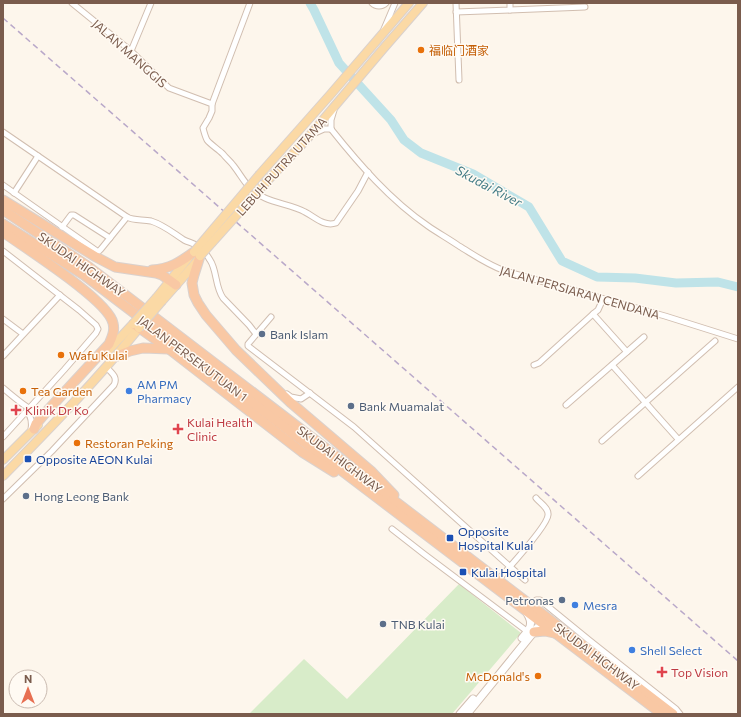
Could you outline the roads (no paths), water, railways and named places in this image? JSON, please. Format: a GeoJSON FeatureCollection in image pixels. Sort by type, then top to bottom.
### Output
{"type":"FeatureCollection","features":[{"type":"Feature","properties":{"kind":"highway"},"geometry":{"type":"LineString","coordinates":[[3,200],[77,241],[96,257],[115,267],[156,273],[162,275],[173,283]]}},
{"type":"Feature","properties":{"kind":"highway","name":"SKUDAI HIGHWAY"},"geometry":{"type":"LineString","coordinates":[[3,210],[89,267],[410,512],[522,599],[541,623],[662,714]]}},
{"type":"Feature","properties":{"kind":"highway","name":"JALAN PERSEKUTUAN 1"},"geometry":{"type":"LineString","coordinates":[[3,224],[84,275],[378,498]]}},
{"type":"Feature","properties":{"kind":"highway"},"geometry":{"type":"LineString","coordinates":[[3,232],[76,283],[105,309],[113,323],[114,331],[109,344],[48,410],[32,431]]}},
{"type":"Feature","properties":{"kind":"highway"},"geometry":{"type":"LineString","coordinates":[[143,271],[161,270],[197,254]]}},
{"type":"Feature","properties":{"kind":"highway"},"geometry":{"type":"LineString","coordinates":[[197,254],[192,283],[194,294],[206,315],[252,366],[290,402],[372,472],[410,512]]}},
{"type":"Feature","properties":{"kind":"highway"},"geometry":{"type":"LineString","coordinates":[[136,326],[302,452],[378,498]]}},
{"type":"Feature","properties":{"kind":"highway"},"geometry":{"type":"LineString","coordinates":[[115,357],[130,351],[144,348],[169,350]]}},
{"type":"Feature","properties":{"kind":"highway","name":"SKUDAI HIGHWAY"},"geometry":{"type":"LineString","coordinates":[[378,498],[674,714]]}},
{"type":"Feature","properties":{"kind":"highway"},"geometry":{"type":"LineString","coordinates":[[531,632],[545,631],[555,634]]}},
{"type":"Feature","properties":{"kind":"main road","name":"LEBUH PUTRA UTAMA"},"geometry":{"type":"LineString","coordinates":[[136,326],[197,254],[260,174],[409,3]]}},
{"type":"Feature","properties":{"kind":"main road","name":"LEBUH PUTRA UTAMA"},"geometry":{"type":"LineString","coordinates":[[197,254],[306,140],[337,102],[424,3]]}},
{"type":"Feature","properties":{"kind":"main road"},"geometry":{"type":"LineString","coordinates":[[3,476],[115,357],[136,326]]}},
{"type":"Feature","properties":{"kind":"main road"},"geometry":{"type":"LineString","coordinates":[[3,460],[136,326]]}},
{"type":"Feature","properties":{"kind":"street","name":"JALAN MANGGIS"},"geometry":{"type":"LineString","coordinates":[[72,3],[131,51],[169,88],[212,104]]}},
{"type":"Feature","properties":{"kind":"street"},"geometry":{"type":"LineString","coordinates":[[131,51],[151,3]]}},
{"type":"Feature","properties":{"kind":"street"},"geometry":{"type":"LineString","coordinates":[[250,3],[212,104],[212,111],[203,128],[208,141],[233,165],[246,184],[254,192],[264,198],[298,208],[327,225],[336,223],[358,191],[368,172]]}},
{"type":"Feature","properties":{"kind":"street"},"geometry":{"type":"LineString","coordinates":[[372,3],[375,6],[385,5],[386,3]]}},
{"type":"Feature","properties":{"kind":"street"},"geometry":{"type":"LineString","coordinates":[[378,40],[395,3]]}},
{"type":"Feature","properties":{"kind":"street"},"geometry":{"type":"LineString","coordinates":[[456,3],[459,80]]}},
{"type":"Feature","properties":{"kind":"street"},"geometry":{"type":"LineString","coordinates":[[510,3],[510,10]]}},
{"type":"Feature","properties":{"kind":"street"},"geometry":{"type":"LineString","coordinates":[[456,12],[585,7]]}},
{"type":"Feature","properties":{"kind":"street"},"geometry":{"type":"LineString","coordinates":[[306,140],[318,131],[330,129],[330,120],[337,102]]}},
{"type":"Feature","properties":{"kind":"street","name":"JALAN PERSIARAN CENDANA"},"geometry":{"type":"LineString","coordinates":[[330,129],[381,186],[399,203],[427,226],[492,267],[665,316],[738,340]]}},
{"type":"Feature","properties":{"kind":"street"},"geometry":{"type":"LineString","coordinates":[[3,132],[127,217],[142,219],[166,227],[185,241],[195,244],[203,249],[212,263],[220,294],[256,334]]}},
{"type":"Feature","properties":{"kind":"street"},"geometry":{"type":"LineString","coordinates":[[14,192],[38,156]]}},
{"type":"Feature","properties":{"kind":"street"},"geometry":{"type":"LineString","coordinates":[[3,185],[62,227],[77,241],[97,251],[101,250],[127,217]]}},
{"type":"Feature","properties":{"kind":"street"},"geometry":{"type":"LineString","coordinates":[[62,227],[71,215],[74,215],[110,238]]}},
{"type":"Feature","properties":{"kind":"street"},"geometry":{"type":"LineString","coordinates":[[3,251],[96,324],[98,329],[64,370],[3,437]]}},
{"type":"Feature","properties":{"kind":"street"},"geometry":{"type":"LineString","coordinates":[[3,356],[60,295]]}},
{"type":"Feature","properties":{"kind":"street"},"geometry":{"type":"LineString","coordinates":[[534,365],[539,363],[598,310],[603,299]]}},
{"type":"Feature","properties":{"kind":"street"},"geometry":{"type":"LineString","coordinates":[[593,314],[627,352]]}},
{"type":"Feature","properties":{"kind":"street"},"geometry":{"type":"LineString","coordinates":[[271,317],[248,344],[248,346],[354,427],[525,580]]}},
{"type":"Feature","properties":{"kind":"street"},"geometry":{"type":"LineString","coordinates":[[3,319],[23,334]]}},
{"type":"Feature","properties":{"kind":"street"},"geometry":{"type":"LineString","coordinates":[[566,405],[644,337]]}},
{"type":"Feature","properties":{"kind":"street"},"geometry":{"type":"LineString","coordinates":[[602,441],[715,341]]}},
{"type":"Feature","properties":{"kind":"street"},"geometry":{"type":"LineString","coordinates":[[612,364],[678,439]]}},
{"type":"Feature","properties":{"kind":"street"},"geometry":{"type":"LineString","coordinates":[[252,366],[291,397],[302,399],[310,393]]}},
{"type":"Feature","properties":{"kind":"street"},"geometry":{"type":"LineString","coordinates":[[3,499],[52,451],[114,385],[116,381],[115,377],[106,367]]}},
{"type":"Feature","properties":{"kind":"street"},"geometry":{"type":"LineString","coordinates":[[638,476],[738,387]]}},
{"type":"Feature","properties":{"kind":"street"},"geometry":{"type":"LineString","coordinates":[[3,388],[28,410],[43,412],[48,410]]}},
{"type":"Feature","properties":{"kind":"street"},"geometry":{"type":"LineString","coordinates":[[28,410],[32,431]]}},
{"type":"Feature","properties":{"kind":"street"},"geometry":{"type":"LineString","coordinates":[[3,452],[14,449]]}},
{"type":"Feature","properties":{"kind":"street"},"geometry":{"type":"LineString","coordinates":[[498,580],[542,528],[548,516],[547,509],[536,498]]}},
{"type":"Feature","properties":{"kind":"street"},"geometry":{"type":"LineString","coordinates":[[392,529],[531,632]]}},
{"type":"Feature","properties":{"kind":"street"},"geometry":{"type":"LineString","coordinates":[[460,714],[531,632],[541,623],[542,619],[540,616],[522,599]]}},
{"type":"Feature","properties":{"kind":"street"},"geometry":{"type":"LineString","coordinates":[[467,714],[531,632],[531,622],[528,608],[536,600],[540,600],[676,709],[680,714]]}},
{"type":"Feature","properties":{"kind":"waterway","name":"Skudai River"},"geometry":{"type":"LineString","coordinates":[[310,3],[339,63],[391,120],[404,140],[421,153],[473,174],[529,207],[562,261],[597,277],[635,278],[676,283],[718,282],[738,287]]}},
{"type":"Feature","properties":{"kind":"railway"},"geometry":{"type":"LineString","coordinates":[[3,18],[738,661]]}},
{"type":"Feature","properties":{"kind":"place","name":"福临门酒家"},"geometry":{"type":"Point","coordinates":[421,50]}},
{"type":"Feature","properties":{"kind":"place","name":"Bank Islam"},"geometry":{"type":"Point","coordinates":[262,334]}},
{"type":"Feature","properties":{"kind":"place","name":"Wafu Kulai"},"geometry":{"type":"Point","coordinates":[61,355]}},
{"type":"Feature","properties":{"kind":"place","name":"Tea Garden"},"geometry":{"type":"Point","coordinates":[23,391]}},
{"type":"Feature","properties":{"kind":"place","name":"AM PM Pharmacy"},"geometry":{"type":"Point","coordinates":[129,391]}},
{"type":"Feature","properties":{"kind":"place","name":"Bank Muamalat"},"geometry":{"type":"Point","coordinates":[351,406]}},
{"type":"Feature","properties":{"kind":"place","name":"Klinik Dr Ko"},"geometry":{"type":"Point","coordinates":[16,410]}},
{"type":"Feature","properties":{"kind":"place","name":"Kulai Health Clinic"},"geometry":{"type":"Point","coordinates":[178,429]}},
{"type":"Feature","properties":{"kind":"place","name":"Restoran Peking"},"geometry":{"type":"Point","coordinates":[77,443]}},
{"type":"Feature","properties":{"kind":"place","name":"Opposite AEON Kulai"},"geometry":{"type":"Point","coordinates":[28,459]}},
{"type":"Feature","properties":{"kind":"place","name":"Hong Leong Bank"},"geometry":{"type":"Point","coordinates":[26,496]}},
{"type":"Feature","properties":{"kind":"place","name":"Opposite Hospital Kulai"},"geometry":{"type":"Point","coordinates":[450,538]}},
{"type":"Feature","properties":{"kind":"place","name":"Kulai Hospital"},"geometry":{"type":"Point","coordinates":[463,572]}},
{"type":"Feature","properties":{"kind":"place","name":"Petronas"},"geometry":{"type":"Point","coordinates":[562,600]}},
{"type":"Feature","properties":{"kind":"place","name":"Mesra"},"geometry":{"type":"Point","coordinates":[575,605]}},
{"type":"Feature","properties":{"kind":"place","name":"TNB Kulai"},"geometry":{"type":"Point","coordinates":[383,624]}},
{"type":"Feature","properties":{"kind":"place","name":"Shell Select"},"geometry":{"type":"Point","coordinates":[632,650]}},
{"type":"Feature","properties":{"kind":"place","name":"Top Vision"},"geometry":{"type":"Point","coordinates":[662,672]}},
{"type":"Feature","properties":{"kind":"place","name":"McDonald's"},"geometry":{"type":"Point","coordinates":[538,676]}}]}
